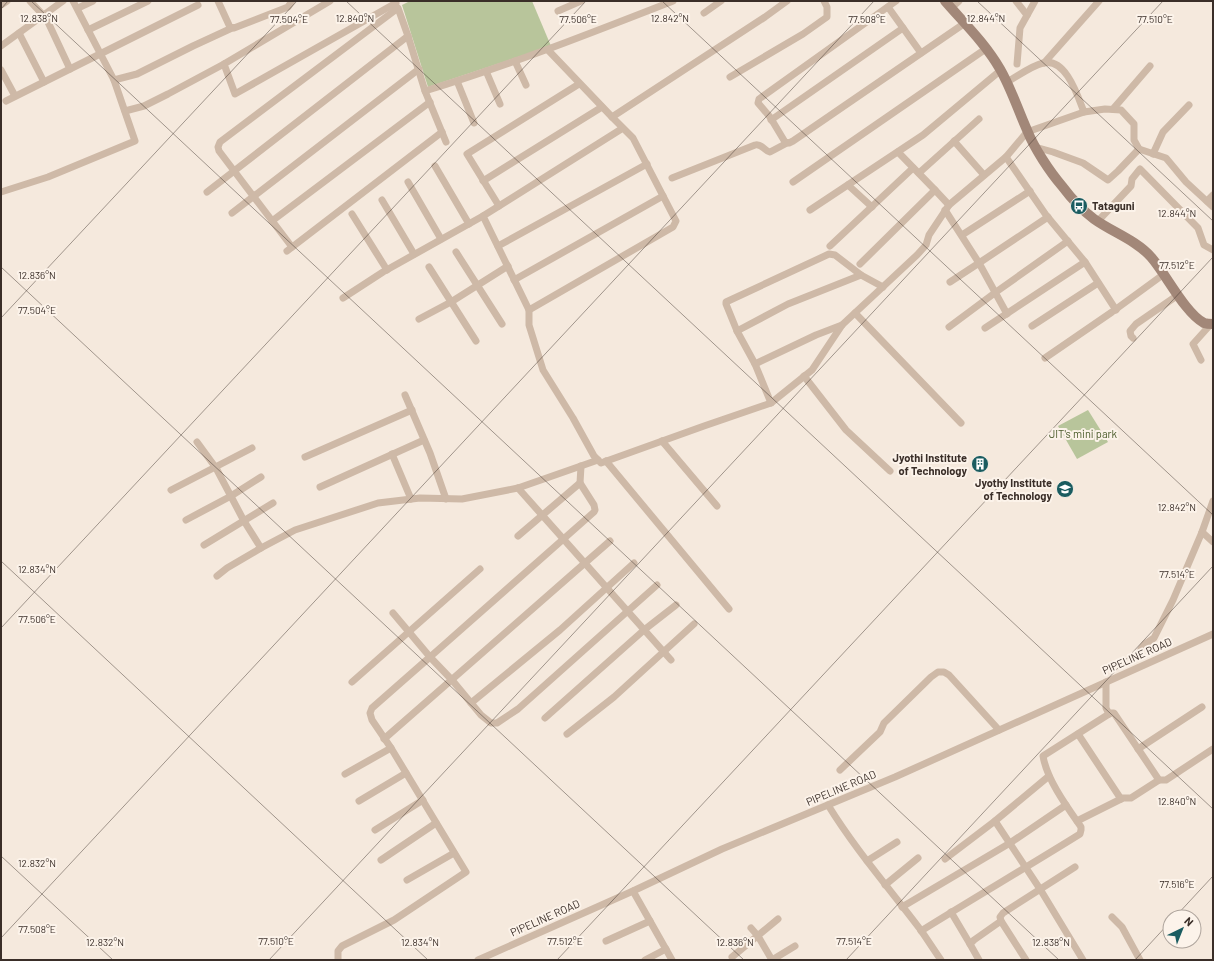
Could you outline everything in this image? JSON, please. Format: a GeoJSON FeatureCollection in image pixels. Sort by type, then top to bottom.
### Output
{"type":"FeatureCollection","features":[{"type":"Feature","properties":{"kind":"main road"},"geometry":{"type":"LineString","coordinates":[[952,3],[965,23],[987,48],[1001,70],[1027,132],[1035,147],[1061,186],[1079,206],[1098,221],[1147,253],[1190,311],[1206,324],[1212,324]]}},
{"type":"Feature","properties":{"kind":"street"},"geometry":{"type":"LineString","coordinates":[[1,5],[7,1]]}},
{"type":"Feature","properties":{"kind":"street"},"geometry":{"type":"LineString","coordinates":[[30,1],[45,18],[70,69]]}},
{"type":"Feature","properties":{"kind":"street"},"geometry":{"type":"LineString","coordinates":[[1,46],[19,33],[45,18],[63,1]]}},
{"type":"Feature","properties":{"kind":"street"},"geometry":{"type":"LineString","coordinates":[[1,192],[48,177],[135,141],[136,139],[114,80],[78,8],[73,1]]}},
{"type":"Feature","properties":{"kind":"street"},"geometry":{"type":"LineString","coordinates":[[78,8],[93,1]]}},
{"type":"Feature","properties":{"kind":"street"},"geometry":{"type":"LineString","coordinates":[[88,30],[148,1]]}},
{"type":"Feature","properties":{"kind":"street"},"geometry":{"type":"LineString","coordinates":[[218,1],[229,25],[232,28]]}},
{"type":"Feature","properties":{"kind":"street"},"geometry":{"type":"LineString","coordinates":[[114,80],[137,74],[232,28],[288,6],[292,1]]}},
{"type":"Feature","properties":{"kind":"street"},"geometry":{"type":"LineString","coordinates":[[125,111],[144,106],[224,64],[330,1]]}},
{"type":"Feature","properties":{"kind":"street"},"geometry":{"type":"LineString","coordinates":[[224,64],[235,94],[396,3],[395,1]]}},
{"type":"Feature","properties":{"kind":"street"},"geometry":{"type":"LineString","coordinates":[[558,11],[581,1]]}},
{"type":"Feature","properties":{"kind":"street"},"geometry":{"type":"LineString","coordinates":[[426,91],[548,50],[673,1]]}},
{"type":"Feature","properties":{"kind":"street"},"geometry":{"type":"LineString","coordinates":[[704,13],[721,1]]}},
{"type":"Feature","properties":{"kind":"street"},"geometry":{"type":"LineString","coordinates":[[612,117],[787,1]]}},
{"type":"Feature","properties":{"kind":"street"},"geometry":{"type":"LineString","coordinates":[[730,76],[823,21],[828,17],[827,7],[824,1]]}},
{"type":"Feature","properties":{"kind":"street"},"geometry":{"type":"LineString","coordinates":[[787,142],[785,142],[758,103],[759,99],[896,1]]}},
{"type":"Feature","properties":{"kind":"street"},"geometry":{"type":"LineString","coordinates":[[1016,1],[1027,15]]}},
{"type":"Feature","properties":{"kind":"street"},"geometry":{"type":"LineString","coordinates":[[1017,64],[1020,28],[1035,1]]}},
{"type":"Feature","properties":{"kind":"street"},"geometry":{"type":"LineString","coordinates":[[1007,82],[1044,62],[1099,1]]}},
{"type":"Feature","properties":{"kind":"street"},"geometry":{"type":"LineString","coordinates":[[6,101],[198,5]]}},
{"type":"Feature","properties":{"kind":"street"},"geometry":{"type":"LineString","coordinates":[[888,7],[921,53]]}},
{"type":"Feature","properties":{"kind":"street"},"geometry":{"type":"LineString","coordinates":[[442,132],[290,249],[272,221],[219,151],[218,147],[220,142],[398,8],[426,91],[446,142]]}},
{"type":"Feature","properties":{"kind":"street"},"geometry":{"type":"LineString","coordinates":[[672,178],[754,145],[758,144],[770,152],[787,142],[793,141],[965,23]]}},
{"type":"Feature","properties":{"kind":"street"},"geometry":{"type":"LineString","coordinates":[[771,120],[903,28]]}},
{"type":"Feature","properties":{"kind":"street"},"geometry":{"type":"LineString","coordinates":[[19,33],[44,82]]}},
{"type":"Feature","properties":{"kind":"street"},"geometry":{"type":"LineString","coordinates":[[207,192],[408,36]]}},
{"type":"Feature","properties":{"kind":"street"},"geometry":{"type":"LineString","coordinates":[[793,182],[987,48]]}},
{"type":"Feature","properties":{"kind":"street"},"geometry":{"type":"LineString","coordinates":[[530,310],[673,227],[676,221],[633,138],[579,84],[548,50]]}},
{"type":"Feature","properties":{"kind":"street"},"geometry":{"type":"LineString","coordinates":[[515,61],[526,85]]}},
{"type":"Feature","properties":{"kind":"street"},"geometry":{"type":"LineString","coordinates":[[1044,62],[1054,63],[1062,68],[1070,80],[1084,112]]}},
{"type":"Feature","properties":{"kind":"street"},"geometry":{"type":"LineString","coordinates":[[1113,109],[1150,66]]}},
{"type":"Feature","properties":{"kind":"street"},"geometry":{"type":"LineString","coordinates":[[232,213],[419,69]]}},
{"type":"Feature","properties":{"kind":"street"},"geometry":{"type":"LineString","coordinates":[[1,70],[15,96]]}},
{"type":"Feature","properties":{"kind":"street"},"geometry":{"type":"LineString","coordinates":[[810,210],[923,135],[1001,70]]}},
{"type":"Feature","properties":{"kind":"street"},"geometry":{"type":"LineString","coordinates":[[486,71],[500,104]]}},
{"type":"Feature","properties":{"kind":"street"},"geometry":{"type":"LineString","coordinates":[[457,81],[474,123]]}},
{"type":"Feature","properties":{"kind":"street"},"geometry":{"type":"LineString","coordinates":[[499,206],[467,154],[579,84]]}},
{"type":"Feature","properties":{"kind":"street"},"geometry":{"type":"LineString","coordinates":[[272,221],[430,102]]}},
{"type":"Feature","properties":{"kind":"street"},"geometry":{"type":"LineString","coordinates":[[1153,154],[1163,132],[1189,105]]}},
{"type":"Feature","properties":{"kind":"street"},"geometry":{"type":"LineString","coordinates":[[483,181],[602,107]]}},
{"type":"Feature","properties":{"kind":"street"},"geometry":{"type":"LineString","coordinates":[[483,216],[530,310],[529,325],[543,370],[574,418],[594,456],[601,463],[771,403],[812,370],[842,325],[926,245],[930,235],[947,207],[1006,157],[1027,132],[1084,112],[1105,109],[1121,110],[1134,124],[1134,140],[1139,149],[1166,158],[1186,182],[1213,207]]}},
{"type":"Feature","properties":{"kind":"street"},"geometry":{"type":"LineString","coordinates":[[919,173],[979,119]]}},
{"type":"Feature","properties":{"kind":"street"},"geometry":{"type":"LineString","coordinates":[[343,298],[414,254],[483,216],[623,128]]}},
{"type":"Feature","properties":{"kind":"street"},"geometry":{"type":"LineString","coordinates":[[954,141],[984,176]]}},
{"type":"Feature","properties":{"kind":"street"},"geometry":{"type":"LineString","coordinates":[[1035,147],[1083,163],[1108,180],[1118,172],[1139,149]]}},
{"type":"Feature","properties":{"kind":"street"},"geometry":{"type":"LineString","coordinates":[[898,152],[935,190],[947,207],[1007,314]]}},
{"type":"Feature","properties":{"kind":"street"},"geometry":{"type":"LineString","coordinates":[[1006,157],[1048,216],[1085,262],[1116,310]]}},
{"type":"Feature","properties":{"kind":"street"},"geometry":{"type":"LineString","coordinates":[[498,246],[647,164]]}},
{"type":"Feature","properties":{"kind":"street"},"geometry":{"type":"LineString","coordinates":[[435,166],[468,224]]}},
{"type":"Feature","properties":{"kind":"street"},"geometry":{"type":"LineString","coordinates":[[830,246],[913,168]]}},
{"type":"Feature","properties":{"kind":"street"},"geometry":{"type":"LineString","coordinates":[[1098,221],[1131,186],[1132,179],[1140,169],[1196,227],[1204,245],[1213,250]]}},
{"type":"Feature","properties":{"kind":"street"},"geometry":{"type":"LineString","coordinates":[[408,182],[441,239]]}},
{"type":"Feature","properties":{"kind":"street"},"geometry":{"type":"LineString","coordinates":[[848,185],[872,206]]}},
{"type":"Feature","properties":{"kind":"street"},"geometry":{"type":"LineString","coordinates":[[860,264],[935,190]]}},
{"type":"Feature","properties":{"kind":"street"},"geometry":{"type":"LineString","coordinates":[[962,235],[1030,191]]}},
{"type":"Feature","properties":{"kind":"street"},"geometry":{"type":"LineString","coordinates":[[1206,201],[1213,195]]}},
{"type":"Feature","properties":{"kind":"street"},"geometry":{"type":"LineString","coordinates":[[514,280],[663,196]]}},
{"type":"Feature","properties":{"kind":"street"},"geometry":{"type":"LineString","coordinates":[[382,200],[414,254]]}},
{"type":"Feature","properties":{"kind":"street"},"geometry":{"type":"LineString","coordinates":[[352,214],[387,270]]}},
{"type":"Feature","properties":{"kind":"street"},"geometry":{"type":"LineString","coordinates":[[950,282],[1048,216]]}},
{"type":"Feature","properties":{"kind":"street"},"geometry":{"type":"LineString","coordinates":[[949,327],[1068,241]]}},
{"type":"Feature","properties":{"kind":"street"},"geometry":{"type":"LineString","coordinates":[[456,252],[502,324]]}},
{"type":"Feature","properties":{"kind":"street"},"geometry":{"type":"LineString","coordinates":[[771,403],[755,364],[737,331],[726,302],[829,254],[835,255],[862,275],[883,286]]}},
{"type":"Feature","properties":{"kind":"street"},"geometry":{"type":"LineString","coordinates":[[985,328],[1085,262]]}},
{"type":"Feature","properties":{"kind":"street"},"geometry":{"type":"LineString","coordinates":[[419,319],[451,302],[508,266]]}},
{"type":"Feature","properties":{"kind":"street"},"geometry":{"type":"LineString","coordinates":[[429,267],[476,341]]}},
{"type":"Feature","properties":{"kind":"street"},"geometry":{"type":"LineString","coordinates":[[1045,358],[1116,310],[1164,274]]}},
{"type":"Feature","properties":{"kind":"street"},"geometry":{"type":"LineString","coordinates":[[737,331],[788,304],[862,275]]}},
{"type":"Feature","properties":{"kind":"street"},"geometry":{"type":"LineString","coordinates":[[1032,326],[1098,283]]}},
{"type":"Feature","properties":{"kind":"street"},"geometry":{"type":"LineString","coordinates":[[1133,338],[1130,331],[1136,324],[1178,295]]}},
{"type":"Feature","properties":{"kind":"street"},"geometry":{"type":"LineString","coordinates":[[855,313],[961,423]]}},
{"type":"Feature","properties":{"kind":"street"},"geometry":{"type":"LineString","coordinates":[[1201,360],[1193,344],[1212,324]]}},
{"type":"Feature","properties":{"kind":"street"},"geometry":{"type":"LineString","coordinates":[[755,364],[816,335],[842,325]]}},
{"type":"Feature","properties":{"kind":"street"},"geometry":{"type":"LineString","coordinates":[[804,376],[846,430],[890,472]]}},
{"type":"Feature","properties":{"kind":"street"},"geometry":{"type":"LineString","coordinates":[[405,395],[446,499]]}},
{"type":"Feature","properties":{"kind":"street"},"geometry":{"type":"LineString","coordinates":[[305,457],[412,410]]}},
{"type":"Feature","properties":{"kind":"street"},"geometry":{"type":"LineString","coordinates":[[320,487],[424,440]]}},
{"type":"Feature","properties":{"kind":"street"},"geometry":{"type":"LineString","coordinates":[[662,441],[717,506]]}},
{"type":"Feature","properties":{"kind":"street"},"geometry":{"type":"LineString","coordinates":[[197,442],[216,468],[244,521],[261,548]]}},
{"type":"Feature","properties":{"kind":"street"},"geometry":{"type":"LineString","coordinates":[[171,490],[252,448]]}},
{"type":"Feature","properties":{"kind":"street"},"geometry":{"type":"LineString","coordinates":[[392,454],[411,499]]}},
{"type":"Feature","properties":{"kind":"street"},"geometry":{"type":"LineString","coordinates":[[217,576],[227,568],[295,530],[378,503],[411,499],[462,499],[518,488],[598,460]]}},
{"type":"Feature","properties":{"kind":"street"},"geometry":{"type":"LineString","coordinates":[[606,461],[729,609]]}},
{"type":"Feature","properties":{"kind":"street"},"geometry":{"type":"LineString","coordinates":[[338,960],[338,951],[342,946],[394,920],[466,872],[391,748],[372,720],[370,713],[372,708],[594,512],[594,505],[580,482],[581,466]]}},
{"type":"Feature","properties":{"kind":"street"},"geometry":{"type":"LineString","coordinates":[[186,520],[231,496],[261,477]]}},
{"type":"Feature","properties":{"kind":"street"},"geometry":{"type":"LineString","coordinates":[[518,536],[543,516],[580,482]]}},
{"type":"Feature","properties":{"kind":"street"},"geometry":{"type":"LineString","coordinates":[[518,488],[671,660]]}},
{"type":"Feature","properties":{"kind":"street"},"geometry":{"type":"LineString","coordinates":[[1141,649],[1145,644],[1154,638],[1173,600],[1202,532],[1213,500]]}},
{"type":"Feature","properties":{"kind":"street"},"geometry":{"type":"LineString","coordinates":[[204,545],[273,503]]}},
{"type":"Feature","properties":{"kind":"street"},"geometry":{"type":"LineString","coordinates":[[1202,532],[1213,542]]}},
{"type":"Feature","properties":{"kind":"street"},"geometry":{"type":"LineString","coordinates":[[384,739],[610,540]]}},
{"type":"Feature","properties":{"kind":"street"},"geometry":{"type":"LineString","coordinates":[[471,703],[560,630],[634,563]]}},
{"type":"Feature","properties":{"kind":"street"},"geometry":{"type":"LineString","coordinates":[[352,682],[480,569]]}},
{"type":"Feature","properties":{"kind":"street"},"geometry":{"type":"LineString","coordinates":[[393,613],[481,715],[491,723],[497,723],[518,709],[656,585]]}},
{"type":"Feature","properties":{"kind":"street"},"geometry":{"type":"LineString","coordinates":[[545,718],[644,630],[676,605]]}},
{"type":"Feature","properties":{"kind":"street"},"geometry":{"type":"LineString","coordinates":[[567,734],[614,697],[694,624]]}},
{"type":"Feature","properties":{"kind":"street","name":"PIPELINE ROAD"},"geometry":{"type":"LineString","coordinates":[[478,960],[633,891],[722,849],[895,777],[1213,634]]}},
{"type":"Feature","properties":{"kind":"street"},"geometry":{"type":"LineString","coordinates":[[840,770],[880,732],[884,723],[938,672],[944,672],[948,675],[999,730]]}},
{"type":"Feature","properties":{"kind":"street"},"geometry":{"type":"LineString","coordinates":[[1106,682],[1106,708],[1109,714]]}},
{"type":"Feature","properties":{"kind":"street"},"geometry":{"type":"LineString","coordinates":[[1138,749],[1202,707]]}},
{"type":"Feature","properties":{"kind":"street"},"geometry":{"type":"LineString","coordinates":[[921,930],[1080,834],[1081,827],[1049,776],[1042,756],[1109,714],[1114,713],[1159,780]]}},
{"type":"Feature","properties":{"kind":"street"},"geometry":{"type":"LineString","coordinates":[[1078,734],[1121,799]]}},
{"type":"Feature","properties":{"kind":"street"},"geometry":{"type":"LineString","coordinates":[[345,774],[391,748]]}},
{"type":"Feature","properties":{"kind":"street"},"geometry":{"type":"LineString","coordinates":[[1077,821],[1123,798],[1131,798],[1159,780],[1166,780],[1213,749]]}},
{"type":"Feature","properties":{"kind":"street"},"geometry":{"type":"LineString","coordinates":[[359,801],[406,773]]}},
{"type":"Feature","properties":{"kind":"street"},"geometry":{"type":"LineString","coordinates":[[945,859],[995,821],[1049,776]]}},
{"type":"Feature","properties":{"kind":"street"},"geometry":{"type":"LineString","coordinates":[[375,830],[423,800]]}},
{"type":"Feature","properties":{"kind":"street"},"geometry":{"type":"LineString","coordinates":[[828,805],[837,820],[885,885],[921,930],[941,960]]}},
{"type":"Feature","properties":{"kind":"street"},"geometry":{"type":"LineString","coordinates":[[902,907],[1010,843],[1066,805]]}},
{"type":"Feature","properties":{"kind":"street"},"geometry":{"type":"LineString","coordinates":[[995,821],[1040,889],[1083,960]]}},
{"type":"Feature","properties":{"kind":"street"},"geometry":{"type":"LineString","coordinates":[[381,860],[436,823]]}},
{"type":"Feature","properties":{"kind":"street"},"geometry":{"type":"LineString","coordinates":[[867,861],[897,842]]}},
{"type":"Feature","properties":{"kind":"street"},"geometry":{"type":"LineString","coordinates":[[407,880],[454,853]]}},
{"type":"Feature","properties":{"kind":"street"},"geometry":{"type":"LineString","coordinates":[[885,885],[918,858]]}},
{"type":"Feature","properties":{"kind":"street"},"geometry":{"type":"LineString","coordinates":[[1026,960],[1001,921],[1000,917],[1075,867]]}},
{"type":"Feature","properties":{"kind":"street"},"geometry":{"type":"LineString","coordinates":[[633,891],[672,960]]}},
{"type":"Feature","properties":{"kind":"street"},"geometry":{"type":"LineString","coordinates":[[951,912],[980,960]]}},
{"type":"Feature","properties":{"kind":"street"},"geometry":{"type":"LineString","coordinates":[[1112,917],[1122,927],[1140,960]]}},
{"type":"Feature","properties":{"kind":"street"},"geometry":{"type":"LineString","coordinates":[[732,957],[778,919]]}},
{"type":"Feature","properties":{"kind":"street"},"geometry":{"type":"LineString","coordinates":[[606,941],[650,921]]}},
{"type":"Feature","properties":{"kind":"street"},"geometry":{"type":"LineString","coordinates":[[970,944],[1001,921]]}},
{"type":"Feature","properties":{"kind":"street"},"geometry":{"type":"LineString","coordinates":[[751,928],[758,936],[772,960],[795,946]]}},
{"type":"Feature","properties":{"kind":"street"},"geometry":{"type":"LineString","coordinates":[[645,960],[666,949]]}},
{"type":"Feature","properties":{"kind":"green space"},"geometry":{"type":"Polygon","coordinates":[[[410,1],[532,1],[551,46],[428,87],[402,5],[410,1]]]}},
{"type":"Feature","properties":{"kind":"green space","name":"JIT's mini park"},"geometry":{"type":"Polygon","coordinates":[[[1088,410],[1108,442],[1077,459],[1058,426],[1088,410]]]}},
{"type":"Feature","properties":{"kind":"place","name":"Tataguni"},"geometry":{"type":"Point","coordinates":[1079,206]}},
{"type":"Feature","properties":{"kind":"place","name":"Jyothi Institute of Technology"},"geometry":{"type":"Point","coordinates":[980,464]}},
{"type":"Feature","properties":{"kind":"place","name":"Jyothy Institute of Technology"},"geometry":{"type":"Point","coordinates":[1065,489]}}]}
